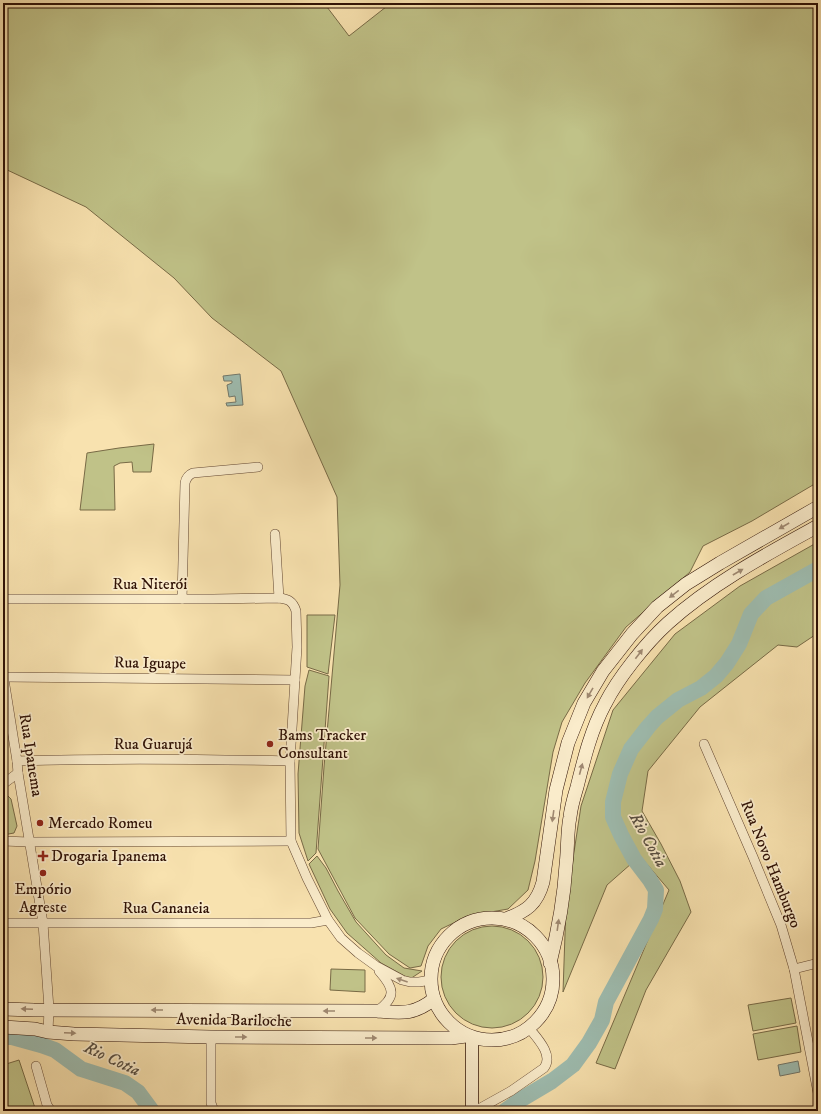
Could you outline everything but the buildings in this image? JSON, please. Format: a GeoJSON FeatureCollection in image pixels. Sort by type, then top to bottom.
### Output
{"type":"FeatureCollection","features":[{"type":"Feature","properties":{"kind":"main road"},"geometry":{"type":"LineString","coordinates":[[506,919],[521,913],[530,907],[541,891],[556,790],[568,742],[584,703],[603,671],[632,634],[657,608],[686,584],[818,507]]}},
{"type":"Feature","properties":{"kind":"main road"},"geometry":{"type":"LineString","coordinates":[[550,963],[557,933],[566,866],[570,817],[581,769],[592,734],[605,704],[621,677],[646,645],[668,623],[696,601],[731,576],[818,526]]}},
{"type":"Feature","properties":{"kind":"main road"},"geometry":{"type":"LineString","coordinates":[[490,918],[506,919],[521,925],[534,935],[544,948],[550,963],[552,978],[551,992],[546,1005],[539,1018],[529,1028],[511,1038],[492,1041],[469,1037],[458,1030],[444,1016],[434,999],[431,980],[432,964],[438,950],[448,937],[460,927],[474,921],[490,918]]}},
{"type":"Feature","properties":{"kind":"main road","name":"Avenida Bariloche"},"geometry":{"type":"LineString","coordinates":[[3,1009],[377,1011],[402,1013],[411,1012],[426,1006],[434,999]]}},
{"type":"Feature","properties":{"kind":"main road","name":"Avenida Bariloche"},"geometry":{"type":"LineString","coordinates":[[3,1027],[35,1029],[48,1032],[211,1037],[469,1037]]}},
{"type":"Feature","properties":{"kind":"street"},"geometry":{"type":"LineString","coordinates":[[182,599],[186,478],[189,474],[193,473],[258,467]]}},
{"type":"Feature","properties":{"kind":"street"},"geometry":{"type":"LineString","coordinates":[[275,534],[279,598]]}},
{"type":"Feature","properties":{"kind":"street","name":"Rua Niterói"},"geometry":{"type":"LineString","coordinates":[[3,599],[286,598],[291,601],[296,611],[297,648],[295,680]]}},
{"type":"Feature","properties":{"kind":"street","name":"Rua Iguape"},"geometry":{"type":"LineString","coordinates":[[3,675],[295,680]]}},
{"type":"Feature","properties":{"kind":"street","name":"Rua Ipanema"},"geometry":{"type":"LineString","coordinates":[[3,675],[43,923],[49,1010],[48,1032]]}},
{"type":"Feature","properties":{"kind":"street"},"geometry":{"type":"LineString","coordinates":[[295,680],[290,761],[291,841],[307,878],[328,920],[342,938],[358,953],[376,966],[402,980],[419,982],[431,980]]}},
{"type":"Feature","properties":{"kind":"street","name":"Rua Novo Hamburgo"},"geometry":{"type":"LineString","coordinates":[[704,744],[781,925],[794,968],[818,1093]]}},
{"type":"Feature","properties":{"kind":"street","name":"Rua Guarujá"},"geometry":{"type":"LineString","coordinates":[[17,762],[89,759],[214,759],[290,761]]}},
{"type":"Feature","properties":{"kind":"street"},"geometry":{"type":"LineString","coordinates":[[3,784],[18,773]]}},
{"type":"Feature","properties":{"kind":"street"},"geometry":{"type":"LineString","coordinates":[[3,841],[291,841]]}},
{"type":"Feature","properties":{"kind":"street","name":"Rua Cananeia"},"geometry":{"type":"LineString","coordinates":[[3,923],[303,924],[328,920]]}},
{"type":"Feature","properties":{"kind":"street"},"geometry":{"type":"LineString","coordinates":[[794,968],[818,963]]}},
{"type":"Feature","properties":{"kind":"street"},"geometry":{"type":"LineString","coordinates":[[376,966],[385,977],[391,990],[391,995],[386,1005],[377,1011]]}},
{"type":"Feature","properties":{"kind":"street"},"geometry":{"type":"LineString","coordinates":[[469,1037],[474,1111],[511,1091],[544,1068],[547,1059],[546,1051],[529,1028]]}},
{"type":"Feature","properties":{"kind":"street"},"geometry":{"type":"LineString","coordinates":[[211,1037],[211,1103],[214,1111]]}},
{"type":"Feature","properties":{"kind":"street"},"geometry":{"type":"LineString","coordinates":[[36,1066],[47,1105],[51,1111]]}},
{"type":"Feature","properties":{"kind":"street"},"geometry":{"type":"LineString","coordinates":[[537,1111],[544,1111]]}},
{"type":"Feature","properties":{"kind":"green space"},"geometry":{"type":"Polygon","coordinates":[[[3,3],[324,3],[349,36],[391,3],[818,3],[818,482],[752,521],[703,546],[690,572],[626,627],[585,683],[562,722],[553,752],[535,861],[528,890],[508,909],[468,916],[441,929],[428,946],[421,966],[410,968],[389,954],[355,918],[318,849],[340,585],[337,497],[281,371],[212,318],[174,278],[86,207],[3,168],[3,3]]]}},
{"type":"Feature","properties":{"kind":"green space"},"geometry":{"type":"Polygon","coordinates":[[[154,444],[151,472],[133,472],[132,462],[120,463],[114,466],[115,510],[80,510],[87,453],[154,444]]]}},
{"type":"Feature","properties":{"kind":"green space"},"geometry":{"type":"Polygon","coordinates":[[[818,542],[818,633],[797,647],[778,645],[700,707],[648,771],[642,811],[680,881],[691,912],[646,990],[615,1069],[596,1063],[669,890],[640,856],[607,885],[563,992],[566,905],[581,806],[613,710],[675,634],[740,586],[818,542]]]}},
{"type":"Feature","properties":{"kind":"green space"},"geometry":{"type":"Polygon","coordinates":[[[307,615],[335,615],[328,674],[307,667],[307,615]]]}},
{"type":"Feature","properties":{"kind":"green space"},"geometry":{"type":"Polygon","coordinates":[[[309,670],[329,676],[316,853],[308,861],[299,833],[298,774],[305,686],[309,670]]]}},
{"type":"Feature","properties":{"kind":"green space"},"geometry":{"type":"Polygon","coordinates":[[[3,791],[11,799],[17,826],[14,833],[3,835],[3,791]]]}},
{"type":"Feature","properties":{"kind":"green space"},"geometry":{"type":"Polygon","coordinates":[[[317,856],[326,868],[356,922],[386,955],[404,968],[422,971],[410,979],[381,963],[347,933],[330,909],[309,864],[317,856]]]}},
{"type":"Feature","properties":{"kind":"green space"},"geometry":{"type":"Polygon","coordinates":[[[492,926],[502,927],[521,934],[535,948],[542,967],[542,987],[535,1006],[521,1020],[502,1027],[492,1028],[482,1027],[463,1020],[449,1006],[442,987],[441,977],[442,967],[449,948],[463,934],[482,927],[492,926]]]}},
{"type":"Feature","properties":{"kind":"green space"},"geometry":{"type":"Polygon","coordinates":[[[331,969],[365,970],[365,992],[330,990],[331,969]]]}},
{"type":"Feature","properties":{"kind":"green space"},"geometry":{"type":"Polygon","coordinates":[[[791,998],[796,1023],[753,1031],[748,1005],[791,998]]]}},
{"type":"Feature","properties":{"kind":"green space"},"geometry":{"type":"Polygon","coordinates":[[[797,1026],[801,1052],[758,1060],[753,1034],[797,1026]]]}},
{"type":"Feature","properties":{"kind":"green space"},"geometry":{"type":"Polygon","coordinates":[[[19,1060],[36,1111],[3,1111],[3,1065],[19,1060]]]}},
{"type":"Feature","properties":{"kind":"shaded area"},"geometry":{"type":"Polygon","coordinates":[[[240,374],[243,405],[227,406],[226,403],[236,402],[235,396],[229,397],[227,385],[232,383],[232,381],[224,381],[223,376],[240,374]]]}},
{"type":"Feature","properties":{"kind":"shaded area"},"geometry":{"type":"Polygon","coordinates":[[[798,1061],[800,1072],[780,1076],[778,1065],[798,1061]]]}},
{"type":"Feature","properties":{"kind":"waterway","name":"Rio Cotia"},"geometry":{"type":"LineString","coordinates":[[505,1111],[520,1100],[552,1081],[573,1065],[589,1043],[602,1020],[606,1002],[655,909],[656,890],[634,859],[613,817],[613,802],[620,774],[631,749],[657,717],[678,700],[701,688],[716,676],[727,663],[739,644],[751,614],[766,598],[818,569]]}},
{"type":"Feature","properties":{"kind":"waterway","name":"Rio Cotia"},"geometry":{"type":"LineString","coordinates":[[3,1037],[12,1037],[55,1050],[81,1069],[125,1083],[138,1092],[152,1111]]}},
{"type":"Feature","properties":{"kind":"place","name":"Bams Tracker Consultant"},"geometry":{"type":"Point","coordinates":[270,744]}},
{"type":"Feature","properties":{"kind":"place","name":"Mercado Romeu"},"geometry":{"type":"Point","coordinates":[40,823]}},
{"type":"Feature","properties":{"kind":"place","name":"Drogaria Ipanema"},"geometry":{"type":"Point","coordinates":[43,856]}},
{"type":"Feature","properties":{"kind":"place","name":"Empório Agreste"},"geometry":{"type":"Point","coordinates":[43,873]}}]}
